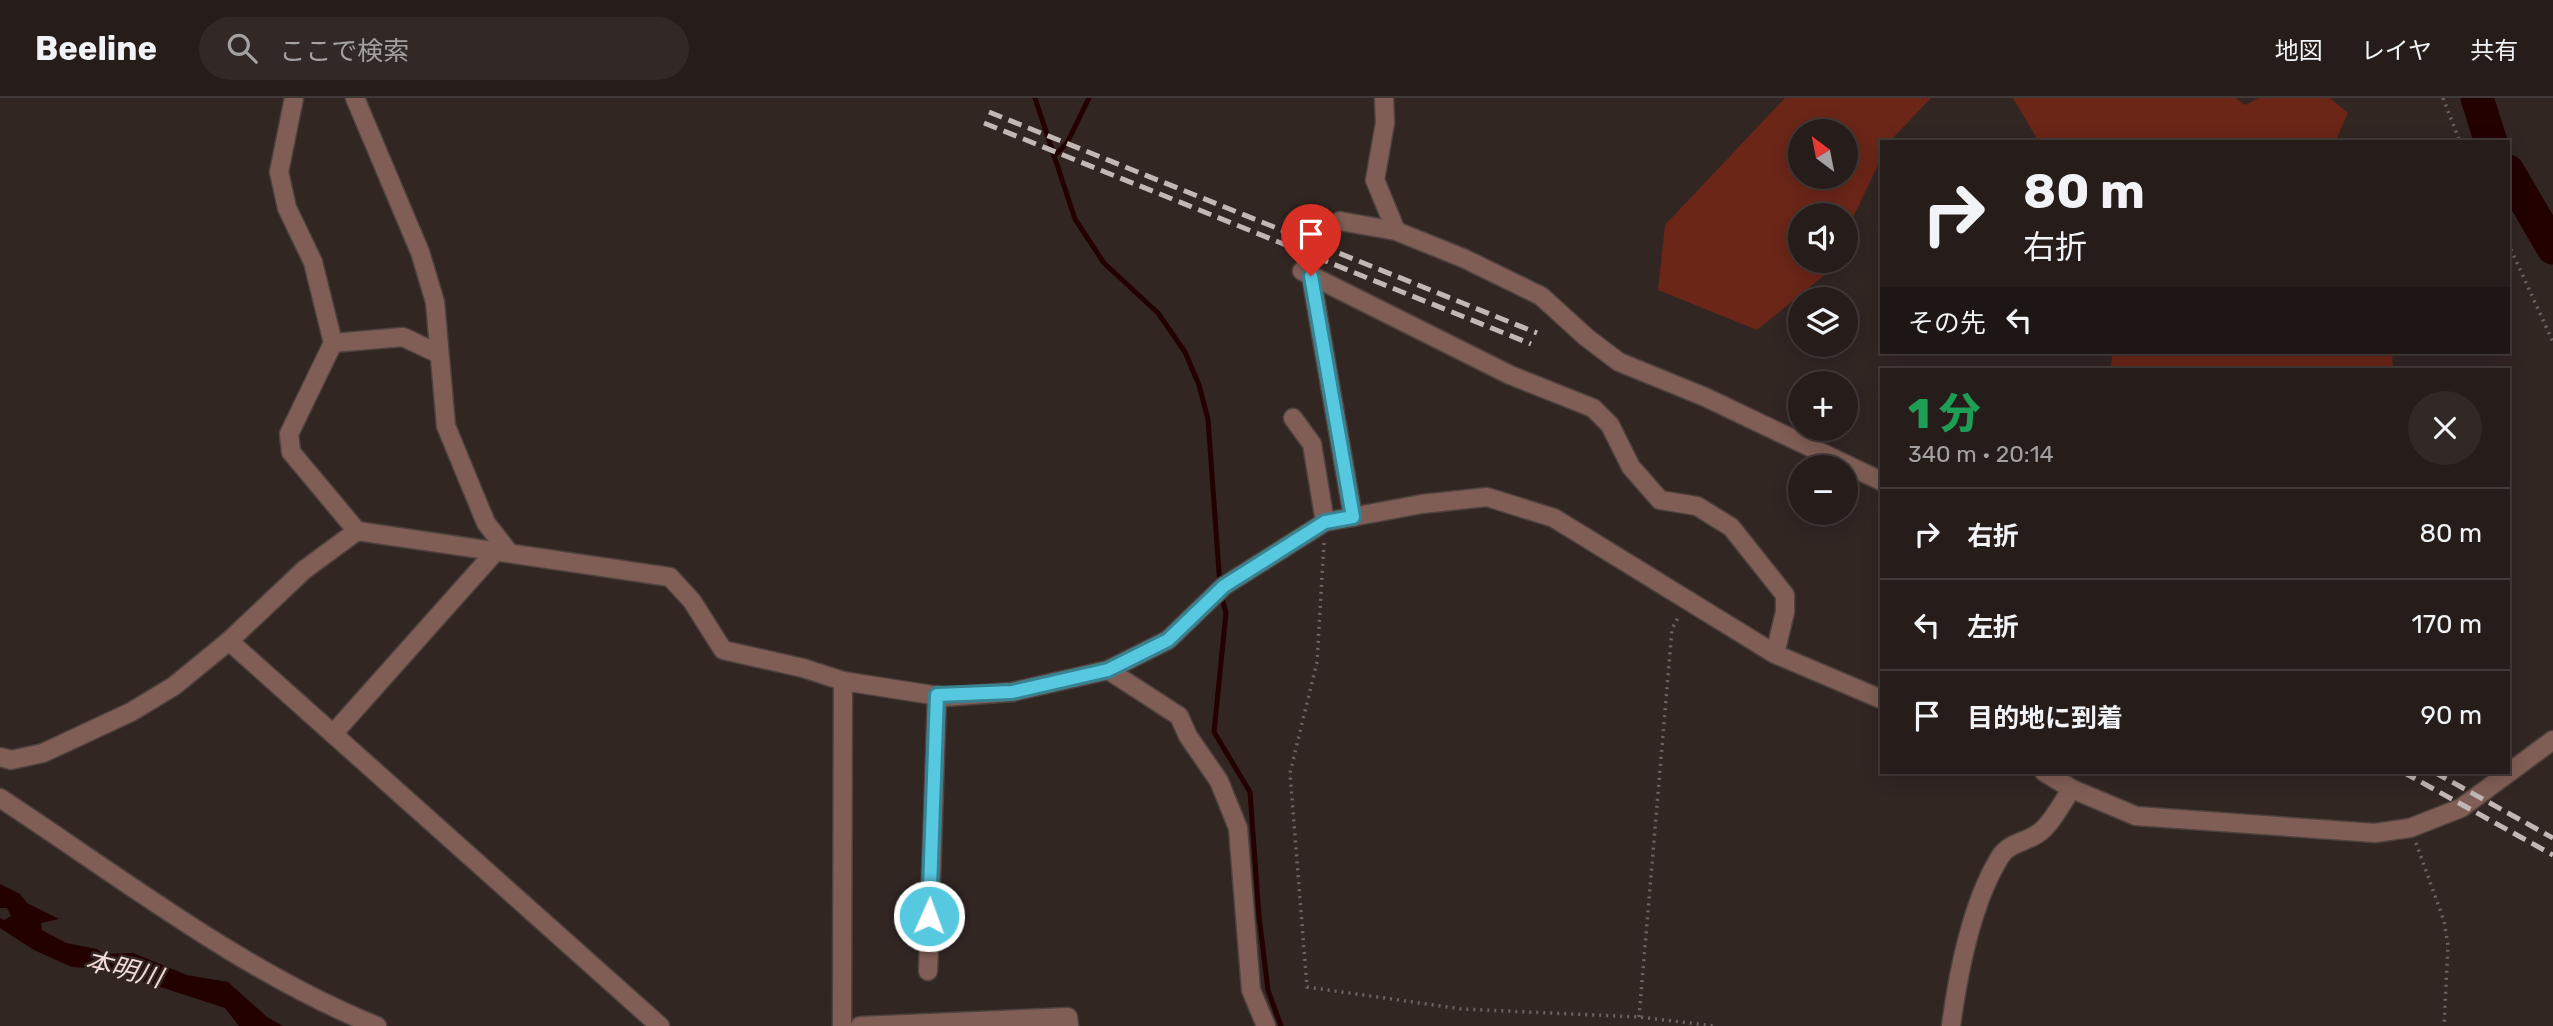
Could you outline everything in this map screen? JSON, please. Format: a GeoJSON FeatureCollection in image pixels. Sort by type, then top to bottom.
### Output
{"type":"FeatureCollection","features":[{"type":"Feature","properties":{"kind":"street"},"geometry":{"type":"LineString","coordinates":[[294,98],[279,172],[288,208],[313,262],[333,342],[289,433],[291,452],[357,531],[670,577],[692,601],[723,650],[803,667],[843,681],[937,695],[1012,692],[1108,670],[1168,640],[1224,586],[1325,522],[1422,504],[1487,497],[1516,504],[1553,518],[1775,654],[1880,699]]}},
{"type":"Feature","properties":{"kind":"street"},"geometry":{"type":"LineString","coordinates":[[355,98],[420,253],[435,302],[437,352],[446,426],[485,523],[502,551]]}},
{"type":"Feature","properties":{"kind":"street"},"geometry":{"type":"LineString","coordinates":[[1384,98],[1385,123],[1375,180],[1396,231]]}},
{"type":"Feature","properties":{"kind":"street"},"geometry":{"type":"LineString","coordinates":[[1340,220],[1396,231],[1463,258],[1541,296],[1586,337],[1619,362],[1705,397],[1880,481]]}},
{"type":"Feature","properties":{"kind":"street"},"geometry":{"type":"LineString","coordinates":[[1353,517],[1307,274],[1510,375],[1593,408],[1610,425],[1631,467],[1660,500],[1697,506],[1731,527],[1785,595],[1786,612],[1775,654]]}},
{"type":"Feature","properties":{"kind":"street"},"geometry":{"type":"LineString","coordinates":[[333,342],[403,337],[437,352]]}},
{"type":"Feature","properties":{"kind":"street"},"geometry":{"type":"LineString","coordinates":[[1293,418],[1312,444],[1325,522]]}},
{"type":"Feature","properties":{"kind":"street"},"geometry":{"type":"LineString","coordinates":[[0,757],[11,760],[43,753],[131,712],[174,686],[229,641],[304,570],[357,531]]}},
{"type":"Feature","properties":{"kind":"street"},"geometry":{"type":"LineString","coordinates":[[333,734],[502,551]]}},
{"type":"Feature","properties":{"kind":"street"},"geometry":{"type":"LineString","coordinates":[[229,641],[637,1006],[655,1018],[660,1026]]}},
{"type":"Feature","properties":{"kind":"street"},"geometry":{"type":"LineString","coordinates":[[1108,670],[1179,716],[1188,736],[1219,781],[1238,828],[1251,990],[1266,1026]]}},
{"type":"Feature","properties":{"kind":"street"},"geometry":{"type":"LineString","coordinates":[[842,1026],[843,681]]}},
{"type":"Feature","properties":{"kind":"street"},"geometry":{"type":"LineString","coordinates":[[928,971],[937,695]]}},
{"type":"Feature","properties":{"kind":"street"},"geometry":{"type":"LineString","coordinates":[[2510,772],[2553,740]]}},
{"type":"Feature","properties":{"kind":"street"},"geometry":{"type":"LineString","coordinates":[[2047,774],[2072,789],[2136,816],[2375,833],[2410,828],[2461,808],[2507,774]]}},
{"type":"Feature","properties":{"kind":"street"},"geometry":{"type":"LineString","coordinates":[[1951,1026],[1956,984],[1981,900],[2001,855],[2018,841],[2040,832],[2072,789]]}},
{"type":"Feature","properties":{"kind":"street"},"geometry":{"type":"LineString","coordinates":[[0,798],[251,963],[329,1007],[377,1026]]}},
{"type":"Feature","properties":{"kind":"street"},"geometry":{"type":"LineString","coordinates":[[860,1026],[1068,1017],[1069,1026]]}},
{"type":"Feature","properties":{"kind":"path"},"geometry":{"type":"LineString","coordinates":[[2443,98],[2459,140]]}},
{"type":"Feature","properties":{"kind":"path"},"geometry":{"type":"LineString","coordinates":[[2510,247],[2553,342]]}},
{"type":"Feature","properties":{"kind":"path"},"geometry":{"type":"LineString","coordinates":[[1325,522],[1317,662],[1290,773],[1307,987],[1462,1009],[1639,1017],[1716,1026]]}},
{"type":"Feature","properties":{"kind":"path"},"geometry":{"type":"LineString","coordinates":[[1639,1017],[1672,629],[1688,599]]}},
{"type":"Feature","properties":{"kind":"path"},"geometry":{"type":"LineString","coordinates":[[2410,828],[2444,921],[2448,945],[2444,1026]]}},
{"type":"Feature","properties":{"kind":"shaded area"},"geometry":{"type":"Polygon","coordinates":[[[1785,98],[1931,98],[1891,140],[1880,140],[1880,161],[1858,207],[1858,203],[1788,203],[1788,273],[1827,273],[1810,287],[1788,287],[1788,305],[1757,330],[1658,290],[1665,225],[1785,98]]]}},
{"type":"Feature","properties":{"kind":"shaded area"},"geometry":{"type":"Polygon","coordinates":[[[2013,98],[2236,98],[2245,105],[2259,98],[2330,98],[2348,113],[2336,140],[2038,140],[2013,98]]]}},
{"type":"Feature","properties":{"kind":"shaded area"},"geometry":{"type":"Polygon","coordinates":[[[2113,354],[2392,354],[2393,368],[2110,368],[2113,354]]]}},
{"type":"Feature","properties":{"kind":"water","name":"本明川"},"geometry":{"type":"Polygon","coordinates":[[[0,884],[20,894],[27,903],[59,919],[41,923],[42,930],[66,943],[97,949],[104,954],[133,953],[187,975],[228,982],[267,1017],[283,1026],[239,1026],[225,1008],[105,969],[72,967],[34,950],[0,928],[0,918],[4,920],[11,916],[7,908],[0,908],[0,884]]]}},
{"type":"Feature","properties":{"kind":"waterway"},"geometry":{"type":"LineString","coordinates":[[1035,98],[1075,219],[1104,263],[1158,313],[1185,352],[1199,385],[1208,419],[1220,586]]}},
{"type":"Feature","properties":{"kind":"waterway"},"geometry":{"type":"LineString","coordinates":[[1054,156],[1067,143],[1089,98]]}},
{"type":"Feature","properties":{"kind":"waterway"},"geometry":{"type":"LineString","coordinates":[[2477,98],[2490,140]]}},
{"type":"Feature","properties":{"kind":"waterway"},"geometry":{"type":"LineString","coordinates":[[2510,174],[2553,248]]}},
{"type":"Feature","properties":{"kind":"waterway"},"geometry":{"type":"LineString","coordinates":[[1221,595],[1226,613],[1214,732],[1250,792],[1259,916],[1268,990],[1281,1026]]}},
{"type":"Feature","properties":{"kind":"railway"},"geometry":{"type":"LineString","coordinates":[[989,112],[1537,333]]}},
{"type":"Feature","properties":{"kind":"railway"},"geometry":{"type":"LineString","coordinates":[[984,123],[1531,344]]}},
{"type":"Feature","properties":{"kind":"railway"},"geometry":{"type":"LineString","coordinates":[[2407,774],[2553,855]]}},
{"type":"Feature","properties":{"kind":"railway"},"geometry":{"type":"LineString","coordinates":[[2438,774],[2553,838]]}},
{"type":"Feature","properties":{"kind":"route"},"geometry":{"type":"LineString","coordinates":[[929,916],[937,695],[945,697],[1012,692],[1108,670],[1168,640],[1224,586],[1325,522],[1353,517],[1311,276]]}}]}
